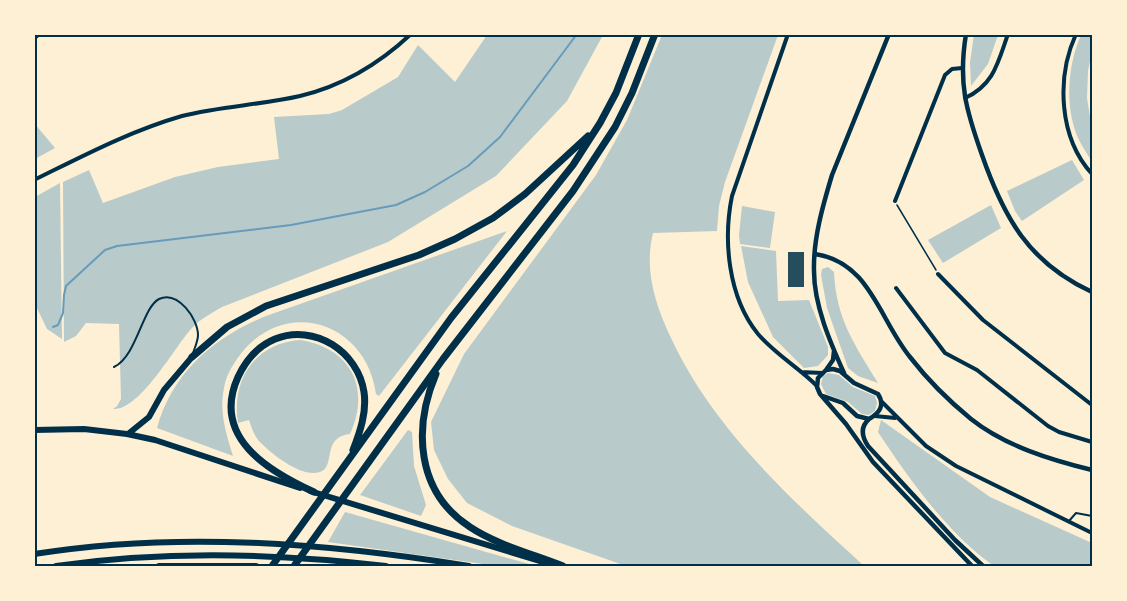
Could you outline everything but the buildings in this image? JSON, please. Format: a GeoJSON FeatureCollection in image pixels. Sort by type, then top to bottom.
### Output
{"type":"FeatureCollection","features":[{"type":"Feature","properties":{"kind":"highway"},"geometry":{"type":"LineString","coordinates":[[272,567],[451,318],[561,180],[600,123],[616,93],[639,34]]}},
{"type":"Feature","properties":{"kind":"highway"},"geometry":{"type":"LineString","coordinates":[[294,567],[443,359],[573,191],[615,127],[632,93],[655,34]]}},
{"type":"Feature","properties":{"kind":"highway"},"geometry":{"type":"LineString","coordinates":[[127,434],[149,417],[164,390],[192,357],[227,327],[266,306],[441,246],[493,218],[532,188],[600,123]]}},
{"type":"Feature","properties":{"kind":"highway"},"geometry":{"type":"LineString","coordinates":[[314,492],[259,460],[246,448],[234,425],[232,401],[237,380],[247,361],[262,346],[275,339],[303,334],[317,336],[328,341],[349,357],[360,378],[365,404],[358,437],[348,462]]}},
{"type":"Feature","properties":{"kind":"highway"},"geometry":{"type":"LineString","coordinates":[[443,359],[424,407],[421,430],[422,452],[429,476],[438,495],[468,526],[488,537],[564,567]]}},
{"type":"Feature","properties":{"kind":"highway"},"geometry":{"type":"LineString","coordinates":[[34,430],[84,429],[154,440],[556,567]]}},
{"type":"Feature","properties":{"kind":"highway"},"geometry":{"type":"LineString","coordinates":[[34,554],[125,544],[264,542],[394,554],[469,567]]}},
{"type":"Feature","properties":{"kind":"highway"},"geometry":{"type":"LineString","coordinates":[[56,567],[122,558],[212,555],[316,559],[386,567]]}},
{"type":"Feature","properties":{"kind":"highway"},"geometry":{"type":"LineString","coordinates":[[159,567],[256,567]]}},
{"type":"Feature","properties":{"kind":"street"},"geometry":{"type":"LineString","coordinates":[[34,38],[39,34]]}},
{"type":"Feature","properties":{"kind":"street"},"geometry":{"type":"LineString","coordinates":[[34,180],[112,141],[165,122],[217,108],[299,96],[331,87],[362,72],[391,53],[411,34]]}},
{"type":"Feature","properties":{"kind":"street"},"geometry":{"type":"LineString","coordinates":[[788,34],[729,207],[728,241],[735,287],[747,316],[758,334],[817,387],[851,430],[862,449],[972,567]]}},
{"type":"Feature","properties":{"kind":"street"},"geometry":{"type":"LineString","coordinates":[[844,373],[834,349],[815,287],[815,254],[826,194],[832,175],[889,34]]}},
{"type":"Feature","properties":{"kind":"street"},"geometry":{"type":"LineString","coordinates":[[966,34],[962,68],[964,98],[970,122],[992,182],[1009,220],[1038,256],[1060,274],[1092,292]]}},
{"type":"Feature","properties":{"kind":"street"},"geometry":{"type":"LineString","coordinates":[[964,98],[985,86],[995,69],[1008,34]]}},
{"type":"Feature","properties":{"kind":"street"},"geometry":{"type":"LineString","coordinates":[[1076,34],[1065,74],[1066,114],[1079,154],[1092,174]]}},
{"type":"Feature","properties":{"kind":"street"},"geometry":{"type":"LineString","coordinates":[[895,201],[945,75],[952,69],[962,68]]}},
{"type":"Feature","properties":{"kind":"street"},"geometry":{"type":"LineString","coordinates":[[815,254],[841,261],[858,276],[910,357],[935,385],[970,418],[987,430],[1023,447],[1067,464],[1092,470]]}},
{"type":"Feature","properties":{"kind":"street"},"geometry":{"type":"LineString","coordinates":[[938,274],[983,320],[1092,405]]}},
{"type":"Feature","properties":{"kind":"street"},"geometry":{"type":"LineString","coordinates":[[896,288],[945,353],[977,370],[1048,426],[1059,432],[1092,442]]}},
{"type":"Feature","properties":{"kind":"street"},"geometry":{"type":"LineString","coordinates":[[817,387],[818,378],[832,360],[834,349]]}},
{"type":"Feature","properties":{"kind":"street"},"geometry":{"type":"LineString","coordinates":[[800,372],[824,372],[833,369],[844,373],[859,386],[875,391],[890,413],[926,446],[956,466],[1092,533]]}},
{"type":"Feature","properties":{"kind":"street"},"geometry":{"type":"LineString","coordinates":[[823,396],[843,403],[857,416],[869,419]]}},
{"type":"Feature","properties":{"kind":"street"},"geometry":{"type":"LineString","coordinates":[[882,402],[880,411],[865,423],[862,433],[868,446],[983,567]]}},
{"type":"Feature","properties":{"kind":"street"},"geometry":{"type":"LineString","coordinates":[[875,416],[899,419]]}},
{"type":"Feature","properties":{"kind":"lane"},"geometry":{"type":"LineString","coordinates":[[114,367],[120,364],[127,355],[155,303],[164,298],[176,299],[194,320],[198,338],[192,357]]}},
{"type":"Feature","properties":{"kind":"lane"},"geometry":{"type":"LineString","coordinates":[[1068,522],[1076,513],[1092,516]]}},
{"type":"Feature","properties":{"kind":"path"},"geometry":{"type":"LineString","coordinates":[[895,201],[938,274]]}},
{"type":"Feature","properties":{"kind":"shaded area"},"geometry":{"type":"Polygon","coordinates":[[[487,35],[603,35],[567,101],[496,176],[388,242],[222,307],[210,314],[192,328],[156,376],[134,400],[123,407],[113,409],[121,399],[119,324],[86,323],[76,336],[64,342],[63,182],[89,170],[103,203],[175,177],[218,167],[279,159],[274,117],[329,114],[342,110],[398,77],[418,45],[455,82],[487,35]]]}},
{"type":"Feature","properties":{"kind":"shaded area"},"geometry":{"type":"Polygon","coordinates":[[[662,35],[778,35],[725,182],[719,206],[717,231],[653,233],[650,260],[653,287],[671,338],[709,403],[731,433],[809,515],[864,566],[626,566],[512,526],[467,503],[448,479],[434,450],[431,422],[464,354],[596,175],[627,120],[662,35]]]}},
{"type":"Feature","properties":{"kind":"shaded area"},"geometry":{"type":"Polygon","coordinates":[[[974,35],[998,35],[988,64],[971,86],[970,62],[974,35]]]}},
{"type":"Feature","properties":{"kind":"shaded area"},"geometry":{"type":"Polygon","coordinates":[[[1081,35],[1092,35],[1087,98],[1092,129],[1092,162],[1078,137],[1070,109],[1071,71],[1081,35]]]}},
{"type":"Feature","properties":{"kind":"shaded area"},"geometry":{"type":"Polygon","coordinates":[[[34,123],[55,148],[35,159],[34,159],[34,123]]]}},
{"type":"Feature","properties":{"kind":"shaded area"},"geometry":{"type":"Polygon","coordinates":[[[1072,160],[1084,180],[1022,221],[1007,191],[1072,160]]]}},
{"type":"Feature","properties":{"kind":"shaded area"},"geometry":{"type":"Polygon","coordinates":[[[60,183],[62,339],[47,329],[35,304],[35,197],[60,183]]]}},
{"type":"Feature","properties":{"kind":"shaded area"},"geometry":{"type":"Polygon","coordinates":[[[991,205],[1001,228],[943,263],[928,240],[991,205]]]}},
{"type":"Feature","properties":{"kind":"shaded area"},"geometry":{"type":"Polygon","coordinates":[[[742,206],[775,212],[770,248],[740,244],[742,206]]]}},
{"type":"Feature","properties":{"kind":"shaded area"},"geometry":{"type":"Polygon","coordinates":[[[507,231],[379,396],[376,394],[370,370],[358,350],[342,336],[324,326],[303,322],[282,325],[262,334],[243,351],[234,363],[225,383],[223,414],[233,456],[157,428],[173,390],[185,374],[212,346],[229,335],[266,316],[507,231]]]}},
{"type":"Feature","properties":{"kind":"shaded area"},"geometry":{"type":"Polygon","coordinates":[[[741,246],[776,251],[778,301],[809,300],[828,347],[828,355],[818,366],[804,368],[773,337],[748,282],[741,246]]]}},
{"type":"Feature","properties":{"kind":"shaded area"},"geometry":{"type":"Polygon","coordinates":[[[828,267],[834,272],[838,304],[848,331],[878,383],[858,376],[848,368],[827,308],[821,275],[822,269],[828,267]]]}},
{"type":"Feature","properties":{"kind":"shaded area"},"geometry":{"type":"Polygon","coordinates":[[[300,340],[318,344],[344,361],[357,386],[356,417],[350,434],[336,440],[332,445],[326,468],[315,473],[299,470],[274,455],[257,439],[249,420],[238,423],[238,392],[249,366],[270,348],[300,340]]]}},
{"type":"Feature","properties":{"kind":"shaded area"},"geometry":{"type":"Polygon","coordinates":[[[828,373],[839,375],[853,387],[875,396],[877,403],[875,411],[869,415],[862,414],[848,402],[826,394],[821,384],[823,376],[828,373]]]}},
{"type":"Feature","properties":{"kind":"shaded area"},"geometry":{"type":"Polygon","coordinates":[[[881,420],[990,497],[1092,543],[1092,566],[994,566],[945,522],[916,487],[878,432],[881,420]]]}},
{"type":"Feature","properties":{"kind":"shaded area"},"geometry":{"type":"Polygon","coordinates":[[[408,430],[412,432],[414,466],[426,505],[421,516],[360,495],[408,430]]]}},
{"type":"Feature","properties":{"kind":"shaded area"},"geometry":{"type":"Polygon","coordinates":[[[345,512],[536,566],[497,566],[328,542],[345,512]]]}},
{"type":"Feature","properties":{"kind":"waterway"},"geometry":{"type":"LineString","coordinates":[[53,327],[58,325],[63,313],[66,286],[105,250],[117,246],[291,225],[396,205],[425,192],[468,166],[500,137],[577,34]]}}]}
